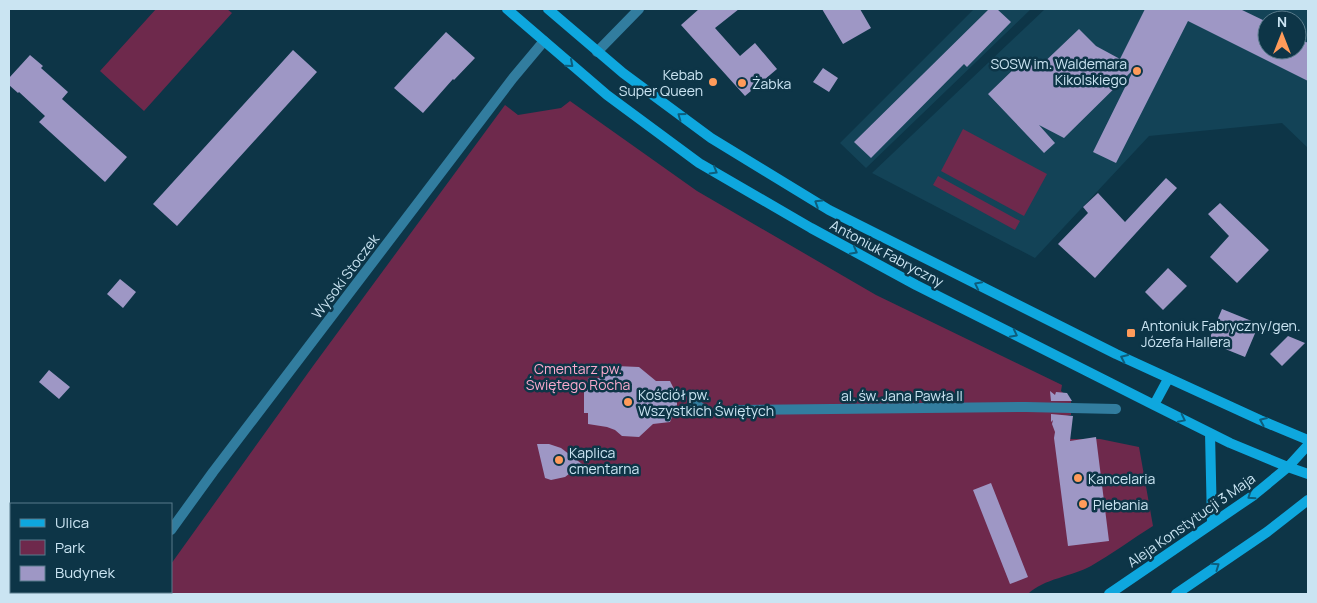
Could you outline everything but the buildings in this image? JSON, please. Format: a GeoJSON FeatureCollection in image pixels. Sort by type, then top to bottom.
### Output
{"type":"FeatureCollection","features":[{"type":"Feature","properties":{"kind":"main road","name":"Antoniuk Fabryczny"},"geometry":{"type":"LineString","coordinates":[[507,9],[607,95],[699,163],[811,228],[916,285],[1154,405],[1288,467],[1308,474]]}},
{"type":"Feature","properties":{"kind":"main road","name":"Antoniuk Fabryczny"},"geometry":{"type":"LineString","coordinates":[[548,9],[623,73],[712,138],[829,210],[1168,379],[1308,440]]}},
{"type":"Feature","properties":{"kind":"main road"},"geometry":{"type":"LineString","coordinates":[[1154,405],[1168,379]]}},
{"type":"Feature","properties":{"kind":"main road"},"geometry":{"type":"LineString","coordinates":[[1210,432],[1212,522]]}},
{"type":"Feature","properties":{"kind":"main road","name":"Aleja Konstytucji 3 Maja"},"geometry":{"type":"LineString","coordinates":[[1109,594],[1254,494],[1288,467],[1308,445]]}},
{"type":"Feature","properties":{"kind":"main road"},"geometry":{"type":"LineString","coordinates":[[1176,594],[1267,532],[1308,500]]}},
{"type":"Feature","properties":{"kind":"street"},"geometry":{"type":"LineString","coordinates":[[597,52],[639,9]]}},
{"type":"Feature","properties":{"kind":"street","name":"Wysoki Stoczek"},"geometry":{"type":"LineString","coordinates":[[172,529],[390,239],[513,78],[544,41]]}},
{"type":"Feature","properties":{"kind":"street","name":"al. św. Jana Pawła II"},"geometry":{"type":"LineString","coordinates":[[734,410],[1116,409]]}},
{"type":"Feature","properties":{"kind":"shaded area"},"geometry":{"type":"Polygon","coordinates":[[[974,9],[1031,9],[866,168],[840,143],[974,9]]]}},
{"type":"Feature","properties":{"kind":"shaded area"},"geometry":{"type":"Polygon","coordinates":[[[1045,9],[1308,9],[1308,148],[1282,123],[1149,136],[1035,258],[872,173],[1045,9]]]}},
{"type":"Feature","properties":{"kind":"green space"},"geometry":{"type":"Polygon","coordinates":[[[156,9],[227,9],[232,13],[144,111],[100,71],[156,9]]]}},
{"type":"Feature","properties":{"kind":"green space","name":"Cmentarz pw. Świętego Rocha"},"geometry":{"type":"Polygon","coordinates":[[[570,101],[697,191],[876,295],[1062,385],[1061,391],[1071,400],[1071,415],[1066,416],[1067,439],[1100,439],[1139,447],[1153,526],[1091,566],[1050,581],[1028,594],[150,594],[172,593],[172,563],[313,366],[505,105],[518,115],[561,108],[570,101]]]}},
{"type":"Feature","properties":{"kind":"green space"},"geometry":{"type":"Polygon","coordinates":[[[963,129],[1047,174],[1024,216],[941,171],[963,129]]]}},
{"type":"Feature","properties":{"kind":"green space"},"geometry":{"type":"Polygon","coordinates":[[[938,176],[1020,221],[1015,230],[933,185],[938,176]]]}},
{"type":"Feature","properties":{"kind":"place","name":"SOSW im. Waldemara Kikolskiego"},"geometry":{"type":"Point","coordinates":[1137,71]}},
{"type":"Feature","properties":{"kind":"place","name":"Kebab Super Queen"},"geometry":{"type":"Point","coordinates":[713,82]}},
{"type":"Feature","properties":{"kind":"place","name":"Żabka"},"geometry":{"type":"Point","coordinates":[742,83]}},
{"type":"Feature","properties":{"kind":"place","name":"Antoniuk Fabryczny/gen. Józefa Hallera"},"geometry":{"type":"Point","coordinates":[1131,333]}},
{"type":"Feature","properties":{"kind":"place","name":"Kościół pw. Wszystkich Świętych"},"geometry":{"type":"Point","coordinates":[628,402]}},
{"type":"Feature","properties":{"kind":"place","name":"Kaplica cmentarna"},"geometry":{"type":"Point","coordinates":[559,460]}},
{"type":"Feature","properties":{"kind":"place","name":"Kancelaria"},"geometry":{"type":"Point","coordinates":[1078,478]}},
{"type":"Feature","properties":{"kind":"place","name":"Plebania"},"geometry":{"type":"Point","coordinates":[1083,504]}}]}
